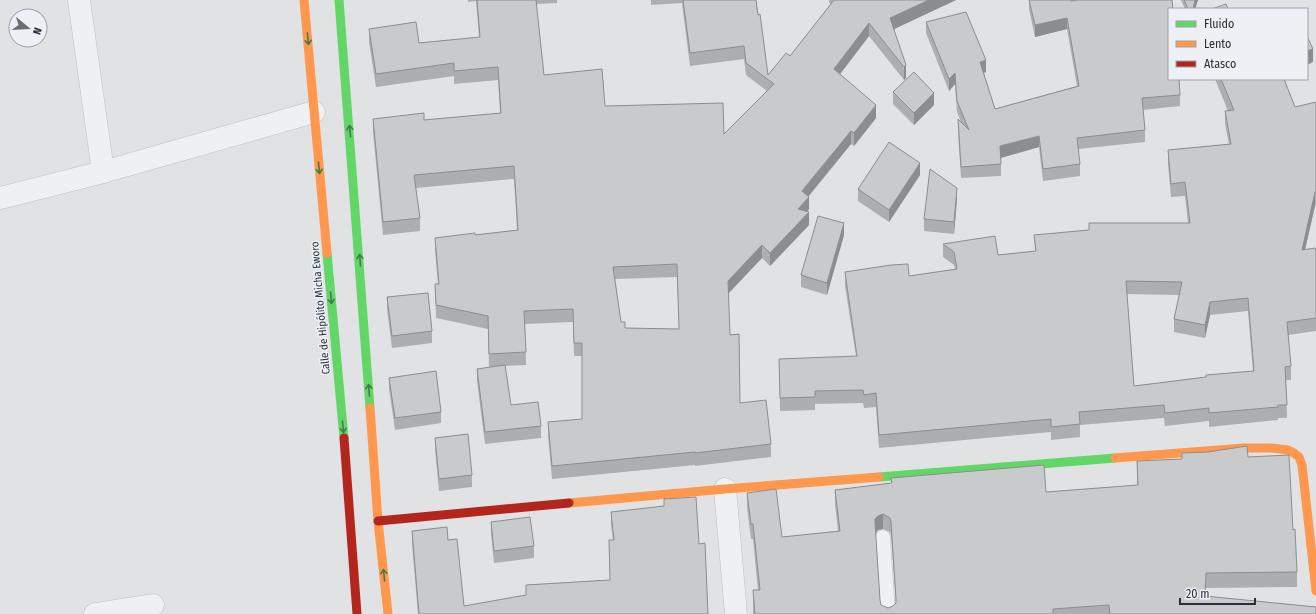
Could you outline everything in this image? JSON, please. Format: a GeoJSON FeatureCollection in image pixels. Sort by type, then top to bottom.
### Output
{"type":"FeatureCollection","features":[{"type":"Feature","properties":{"kind":"main road","name":"Calle de Hipólito Micha Eworo"},"geometry":{"type":"LineString","coordinates":[[304,0],[344,443],[357,614]]}},
{"type":"Feature","properties":{"kind":"main road"},"geometry":{"type":"LineString","coordinates":[[339,0],[359,244],[378,521],[388,614]]}},
{"type":"Feature","properties":{"kind":"main road"},"geometry":{"type":"LineString","coordinates":[[378,521],[725,489],[1244,448],[1282,449],[1291,450],[1298,456],[1302,465],[1316,591]]}},
{"type":"Feature","properties":{"kind":"street"},"geometry":{"type":"LineString","coordinates":[[79,0],[103,172]]}},
{"type":"Feature","properties":{"kind":"street"},"geometry":{"type":"LineString","coordinates":[[0,198],[103,172],[314,112]]}},
{"type":"Feature","properties":{"kind":"street"},"geometry":{"type":"LineString","coordinates":[[725,489],[736,614]]}},
{"type":"Feature","properties":{"kind":"street"},"geometry":{"type":"LineString","coordinates":[[95,614],[153,605]]}},
{"type":"Feature","properties":{"kind":"lane"},"geometry":{"type":"LineString","coordinates":[[883,537],[888,614]]}},
{"type":"Feature","properties":{"kind":"building"},"geometry":{"type":"Polygon","coordinates":[[[477,0],[536,0],[544,75],[602,69],[605,106],[723,103],[724,134],[774,84],[746,63],[744,46],[690,53],[683,0],[756,0],[758,15],[760,14],[768,75],[786,53],[790,56],[834,0],[929,0],[890,18],[906,65],[904,67],[869,23],[834,69],[876,105],[854,133],[851,131],[802,191],[809,197],[798,209],[809,212],[770,253],[762,245],[728,281],[730,335],[739,334],[740,403],[766,400],[771,444],[695,453],[552,466],[548,422],[582,419],[582,343],[574,343],[573,309],[524,311],[526,352],[489,354],[488,316],[436,305],[435,284],[439,284],[435,238],[518,230],[514,166],[414,175],[420,218],[383,222],[373,119],[424,113],[424,120],[501,113],[498,67],[454,71],[454,63],[376,74],[369,29],[416,22],[419,43],[480,37],[477,0]],[[677,264],[613,267],[621,322],[625,322],[625,328],[679,329],[677,264]]]}},
{"type":"Feature","properties":{"kind":"building"},"geometry":{"type":"Polygon","coordinates":[[[1029,0],[1172,0],[1173,8],[1168,8],[1168,80],[1179,80],[1180,95],[1142,98],[1145,130],[1077,138],[1080,164],[1043,169],[1039,136],[1000,146],[1001,164],[961,167],[958,119],[969,130],[957,101],[955,73],[949,79],[926,22],[966,12],[986,60],[980,62],[995,109],[1079,86],[1067,18],[1035,25],[1029,0]]]}},
{"type":"Feature","properties":{"kind":"building"},"geometry":{"type":"Polygon","coordinates":[[[1184,0],[1195,0],[1193,8],[1188,8],[1184,0]]]}},
{"type":"Feature","properties":{"kind":"building"},"geometry":{"type":"Polygon","coordinates":[[[1226,4],[1228,8],[1215,8],[1226,4]]]}},
{"type":"Feature","properties":{"kind":"building"},"geometry":{"type":"Polygon","coordinates":[[[1308,38],[1313,49],[1308,51],[1308,38]]]}},
{"type":"Feature","properties":{"kind":"building"},"geometry":{"type":"Polygon","coordinates":[[[914,72],[934,93],[914,113],[893,92],[914,72]]]}},
{"type":"Feature","properties":{"kind":"building"},"geometry":{"type":"Polygon","coordinates":[[[1221,80],[1284,80],[1295,107],[1316,102],[1316,192],[1302,250],[1315,248],[1316,252],[1316,318],[1287,322],[1291,366],[1285,367],[1287,405],[1209,413],[1209,408],[1165,413],[1164,405],[1079,412],[1080,424],[1051,427],[1051,419],[879,435],[876,393],[864,395],[863,390],[815,391],[815,397],[780,398],[779,359],[857,356],[845,272],[908,264],[909,276],[957,269],[954,252],[943,244],[995,236],[998,255],[1036,251],[1034,235],[1089,230],[1089,223],[1190,223],[1185,182],[1171,184],[1168,150],[1231,144],[1225,111],[1234,110],[1221,80]],[[1126,281],[1134,386],[1206,377],[1206,375],[1254,371],[1248,298],[1210,302],[1205,325],[1174,319],[1182,282],[1126,281]]]}},
{"type":"Feature","properties":{"kind":"building"},"geometry":{"type":"Polygon","coordinates":[[[889,142],[920,163],[889,210],[858,189],[889,142]]]}},
{"type":"Feature","properties":{"kind":"building"},"geometry":{"type":"Polygon","coordinates":[[[930,169],[957,188],[954,222],[924,219],[930,169]]]}},
{"type":"Feature","properties":{"kind":"building"},"geometry":{"type":"Polygon","coordinates":[[[818,216],[844,223],[827,283],[801,275],[818,216]]]}},
{"type":"Feature","properties":{"kind":"building"},"geometry":{"type":"Polygon","coordinates":[[[428,293],[432,331],[392,336],[387,297],[428,293]]]}},
{"type":"Feature","properties":{"kind":"building"},"geometry":{"type":"Polygon","coordinates":[[[505,365],[511,405],[538,402],[541,426],[485,432],[477,369],[505,365]]]}},
{"type":"Feature","properties":{"kind":"building"},"geometry":{"type":"Polygon","coordinates":[[[436,371],[441,412],[395,418],[389,378],[436,371]]]}},
{"type":"Feature","properties":{"kind":"building"},"geometry":{"type":"Polygon","coordinates":[[[468,434],[472,475],[439,479],[435,438],[468,434]]]}},
{"type":"Feature","properties":{"kind":"building"},"geometry":{"type":"Polygon","coordinates":[[[1247,446],[1248,457],[1289,455],[1297,572],[1206,573],[1205,596],[1316,607],[1316,614],[1110,614],[1109,605],[1053,609],[1053,614],[755,614],[753,590],[760,590],[753,524],[751,524],[747,493],[776,489],[782,537],[840,531],[835,490],[892,483],[891,478],[1044,465],[1046,492],[1138,485],[1137,461],[1182,459],[1182,453],[1208,452],[1247,446]],[[883,514],[875,519],[880,600],[881,605],[888,608],[896,603],[890,518],[883,514]]]}},
{"type":"Feature","properties":{"kind":"building"},"geometry":{"type":"Polygon","coordinates":[[[696,497],[699,544],[705,543],[708,614],[419,614],[412,531],[447,527],[448,540],[457,539],[464,606],[526,595],[526,585],[610,580],[609,540],[614,540],[611,512],[664,506],[664,499],[696,497]]]}},
{"type":"Feature","properties":{"kind":"building"},"geometry":{"type":"Polygon","coordinates":[[[530,517],[534,546],[494,551],[491,522],[530,517]]]}},
{"type":"Feature","properties":{"kind":"traffic: fast"},"geometry":{"type":"LineString","coordinates":[[339,0],[370,408]]}},
{"type":"Feature","properties":{"kind":"traffic: fast"},"geometry":{"type":"LineString","coordinates":[[327,253],[344,438]]}},
{"type":"Feature","properties":{"kind":"traffic: fast"},"geometry":{"type":"LineString","coordinates":[[879,477],[1115,458]]}},
{"type":"Feature","properties":{"kind":"traffic: slow"},"geometry":{"type":"LineString","coordinates":[[304,0],[327,253]]}},
{"type":"Feature","properties":{"kind":"traffic: slow"},"geometry":{"type":"LineString","coordinates":[[370,408],[378,521],[388,614]]}},
{"type":"Feature","properties":{"kind":"traffic: slow"},"geometry":{"type":"LineString","coordinates":[[1115,458],[1244,448],[1272,448],[1288,450],[1294,453],[1299,457],[1302,465],[1316,591]]}},
{"type":"Feature","properties":{"kind":"traffic: slow"},"geometry":{"type":"LineString","coordinates":[[569,503],[879,477]]}},
{"type":"Feature","properties":{"kind":"traffic: jam"},"geometry":{"type":"LineString","coordinates":[[344,438],[357,614]]}},
{"type":"Feature","properties":{"kind":"traffic: jam"},"geometry":{"type":"LineString","coordinates":[[378,521],[569,503]]}}]}
